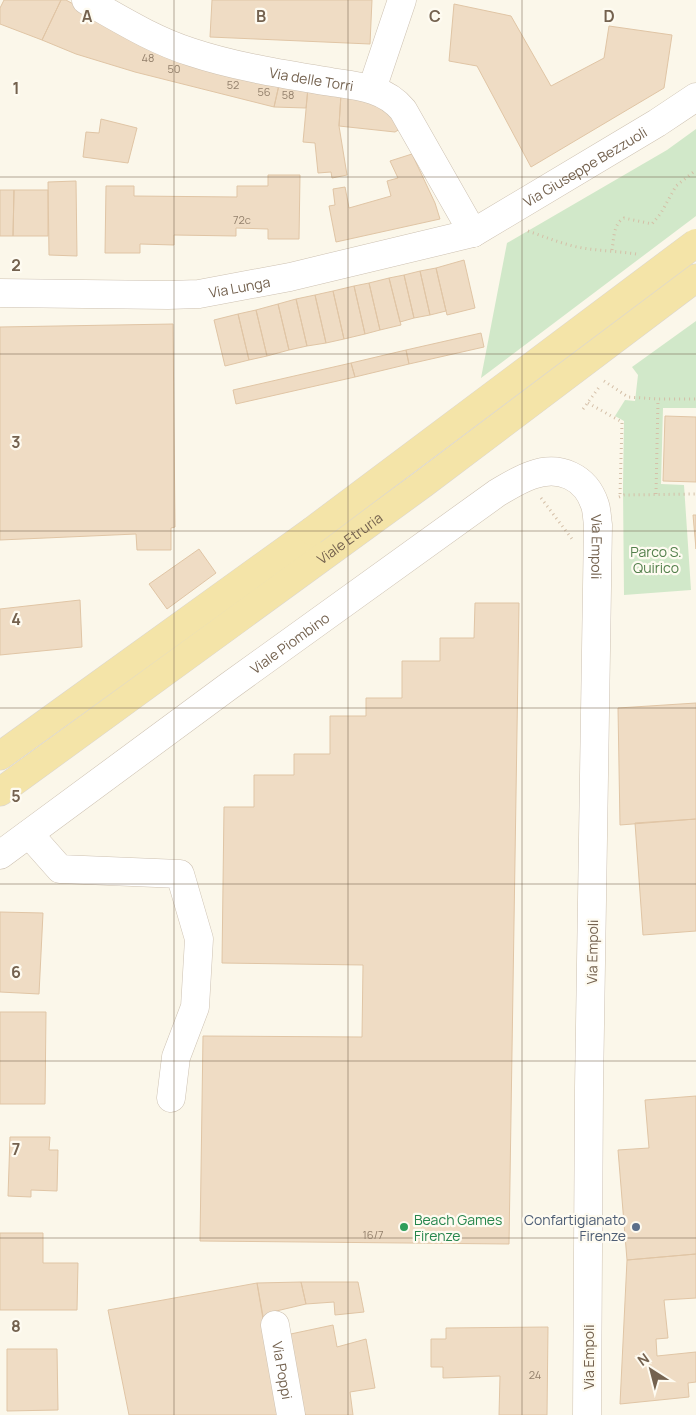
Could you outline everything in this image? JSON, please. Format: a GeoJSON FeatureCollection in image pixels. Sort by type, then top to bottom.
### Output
{"type":"FeatureCollection","features":[{"type":"Feature","properties":{"kind":"main road","name":"Viale Etruria"},"geometry":{"type":"LineString","coordinates":[[0,756],[312,531],[696,244]]}},
{"type":"Feature","properties":{"kind":"main road","name":"Viale Etruria"},"geometry":{"type":"LineString","coordinates":[[0,792],[518,414],[696,278]]}},
{"type":"Feature","properties":{"kind":"street","name":"Via delle Torri"},"geometry":{"type":"LineString","coordinates":[[86,0],[154,38],[191,52],[252,68],[372,89],[391,98],[403,110],[473,233]]}},
{"type":"Feature","properties":{"kind":"street"},"geometry":{"type":"LineString","coordinates":[[372,89],[402,0]]}},
{"type":"Feature","properties":{"kind":"street","name":"Via Giuseppe Bezzuoli"},"geometry":{"type":"LineString","coordinates":[[473,233],[657,123],[696,96]]}},
{"type":"Feature","properties":{"kind":"street","name":"Via Lunga"},"geometry":{"type":"LineString","coordinates":[[0,293],[199,294],[290,276],[473,233]]}},
{"type":"Feature","properties":{"kind":"street","name":"Viale Piombino"},"geometry":{"type":"LineString","coordinates":[[0,855],[497,493],[533,475],[550,472],[564,473],[579,480],[592,499]]}},
{"type":"Feature","properties":{"kind":"street","name":"Via Empoli"},"geometry":{"type":"LineString","coordinates":[[587,1415],[589,1098],[598,557],[598,525],[592,499]]}},
{"type":"Feature","properties":{"kind":"street"},"geometry":{"type":"LineString","coordinates":[[29,834],[60,869],[180,874],[199,940],[194,1007],[176,1057],[171,1098]]}},
{"type":"Feature","properties":{"kind":"street","name":"Via Poppi"},"geometry":{"type":"LineString","coordinates":[[275,1325],[291,1415]]}},
{"type":"Feature","properties":{"kind":"path"},"geometry":{"type":"LineString","coordinates":[[612,250],[617,224],[620,220],[624,218],[652,224],[665,208],[676,186],[696,170]]}},
{"type":"Feature","properties":{"kind":"path"},"geometry":{"type":"LineString","coordinates":[[522,228],[578,247],[642,254]]}},
{"type":"Feature","properties":{"kind":"path"},"geometry":{"type":"LineString","coordinates":[[604,381],[628,396],[658,399],[696,399]]}},
{"type":"Feature","properties":{"kind":"path"},"geometry":{"type":"LineString","coordinates":[[656,494],[658,399]]}},
{"type":"Feature","properties":{"kind":"path"},"geometry":{"type":"LineString","coordinates":[[592,499],[624,495],[696,494]]}},
{"type":"Feature","properties":{"kind":"green space"},"geometry":{"type":"Polygon","coordinates":[[[696,129],[696,216],[481,378],[507,243],[667,150],[696,129]]]}},
{"type":"Feature","properties":{"kind":"green space","name":"Parco S. Quirico"},"geometry":{"type":"Polygon","coordinates":[[[696,321],[696,408],[663,408],[661,484],[684,485],[691,590],[624,595],[624,421],[615,416],[625,400],[635,401],[638,375],[632,367],[696,321]]]}},
{"type":"Feature","properties":{"kind":"building"},"geometry":{"type":"Polygon","coordinates":[[[4,0],[61,0],[42,40],[0,24],[0,8],[4,0]]]}},
{"type":"Feature","properties":{"kind":"building"},"geometry":{"type":"Polygon","coordinates":[[[61,0],[66,0],[143,43],[279,85],[274,107],[135,72],[76,54],[42,40],[61,0]]]}},
{"type":"Feature","properties":{"kind":"building"},"geometry":{"type":"Polygon","coordinates":[[[212,0],[372,0],[370,44],[210,37],[212,0]]]}},
{"type":"Feature","properties":{"kind":"building"},"geometry":{"type":"Polygon","coordinates":[[[454,4],[511,16],[551,86],[604,58],[609,26],[672,35],[664,88],[531,167],[477,66],[449,61],[454,4]]]}},
{"type":"Feature","properties":{"kind":"building"},"geometry":{"type":"Polygon","coordinates":[[[279,85],[308,88],[306,108],[274,107],[279,85]]]}},
{"type":"Feature","properties":{"kind":"building"},"geometry":{"type":"Polygon","coordinates":[[[308,88],[341,94],[339,126],[347,175],[332,178],[331,172],[318,173],[315,143],[303,142],[308,88]]]}},
{"type":"Feature","properties":{"kind":"building"},"geometry":{"type":"Polygon","coordinates":[[[341,94],[390,108],[400,129],[395,132],[339,126],[341,94]]]}},
{"type":"Feature","properties":{"kind":"building"},"geometry":{"type":"Polygon","coordinates":[[[101,119],[137,128],[128,163],[83,157],[86,132],[99,133],[101,119]]]}},
{"type":"Feature","properties":{"kind":"building"},"geometry":{"type":"Polygon","coordinates":[[[412,154],[435,203],[440,219],[336,242],[329,206],[335,205],[333,189],[345,187],[349,208],[391,196],[387,181],[398,178],[390,161],[412,154]]]}},
{"type":"Feature","properties":{"kind":"building"},"geometry":{"type":"Polygon","coordinates":[[[268,175],[300,175],[299,239],[268,239],[268,229],[236,228],[236,236],[174,235],[174,245],[140,244],[140,253],[105,253],[106,186],[134,186],[134,196],[237,197],[237,186],[268,186],[268,175]]]}},
{"type":"Feature","properties":{"kind":"building"},"geometry":{"type":"Polygon","coordinates":[[[76,181],[77,256],[49,255],[48,182],[76,181]]]}},
{"type":"Feature","properties":{"kind":"building"},"geometry":{"type":"Polygon","coordinates":[[[0,190],[14,190],[13,236],[0,236],[0,190]]]}},
{"type":"Feature","properties":{"kind":"building"},"geometry":{"type":"Polygon","coordinates":[[[14,190],[48,190],[48,236],[13,236],[14,190]]]}},
{"type":"Feature","properties":{"kind":"building"},"geometry":{"type":"Polygon","coordinates":[[[464,260],[475,308],[447,315],[436,268],[464,260]]]}},
{"type":"Feature","properties":{"kind":"building"},"geometry":{"type":"Polygon","coordinates":[[[436,268],[446,311],[430,315],[420,271],[436,268]]]}},
{"type":"Feature","properties":{"kind":"building"},"geometry":{"type":"Polygon","coordinates":[[[420,271],[430,315],[414,318],[404,275],[420,271]]]}},
{"type":"Feature","properties":{"kind":"building"},"geometry":{"type":"Polygon","coordinates":[[[404,275],[414,318],[400,322],[389,278],[404,275]]]}},
{"type":"Feature","properties":{"kind":"building"},"geometry":{"type":"Polygon","coordinates":[[[389,278],[401,325],[380,330],[369,283],[389,278]]]}},
{"type":"Feature","properties":{"kind":"building"},"geometry":{"type":"Polygon","coordinates":[[[369,283],[380,330],[365,334],[354,286],[369,283]]]}},
{"type":"Feature","properties":{"kind":"building"},"geometry":{"type":"Polygon","coordinates":[[[354,286],[365,334],[344,339],[333,291],[354,286]]]}},
{"type":"Feature","properties":{"kind":"building"},"geometry":{"type":"Polygon","coordinates":[[[333,291],[344,339],[326,343],[315,295],[333,291]]]}},
{"type":"Feature","properties":{"kind":"building"},"geometry":{"type":"Polygon","coordinates":[[[315,295],[326,343],[307,346],[296,299],[315,295]]]}},
{"type":"Feature","properties":{"kind":"building"},"geometry":{"type":"Polygon","coordinates":[[[296,299],[307,346],[289,350],[278,304],[296,299]]]}},
{"type":"Feature","properties":{"kind":"building"},"geometry":{"type":"Polygon","coordinates":[[[278,304],[289,350],[267,356],[256,310],[278,304]]]}},
{"type":"Feature","properties":{"kind":"building"},"geometry":{"type":"Polygon","coordinates":[[[256,310],[267,356],[249,360],[238,314],[256,310]]]}},
{"type":"Feature","properties":{"kind":"building"},"geometry":{"type":"Polygon","coordinates":[[[238,314],[249,360],[225,366],[214,320],[238,314]]]}},
{"type":"Feature","properties":{"kind":"building"},"geometry":{"type":"Polygon","coordinates":[[[173,324],[175,527],[171,528],[171,550],[137,550],[136,534],[0,540],[0,327],[173,324]]]}},
{"type":"Feature","properties":{"kind":"building"},"geometry":{"type":"Polygon","coordinates":[[[481,333],[484,347],[409,364],[406,350],[481,333]]]}},
{"type":"Feature","properties":{"kind":"building"},"geometry":{"type":"Polygon","coordinates":[[[406,350],[409,364],[355,377],[351,363],[406,350]]]}},
{"type":"Feature","properties":{"kind":"building"},"geometry":{"type":"Polygon","coordinates":[[[351,363],[355,377],[236,404],[233,390],[351,363]]]}},
{"type":"Feature","properties":{"kind":"building"},"geometry":{"type":"Polygon","coordinates":[[[665,416],[696,417],[696,482],[663,481],[665,416]]]}},
{"type":"Feature","properties":{"kind":"building"},"geometry":{"type":"Polygon","coordinates":[[[693,515],[696,515],[696,549],[693,515]]]}},
{"type":"Feature","properties":{"kind":"building"},"geometry":{"type":"Polygon","coordinates":[[[199,549],[216,573],[167,609],[149,584],[199,549]]]}},
{"type":"Feature","properties":{"kind":"building"},"geometry":{"type":"Polygon","coordinates":[[[80,600],[82,647],[0,655],[0,609],[80,600]]]}},
{"type":"Feature","properties":{"kind":"building"},"geometry":{"type":"Polygon","coordinates":[[[475,603],[519,603],[509,1244],[200,1241],[203,1036],[362,1037],[363,965],[222,963],[224,807],[254,807],[254,775],[294,775],[294,754],[330,754],[330,716],[366,716],[366,698],[402,698],[402,661],[440,661],[440,638],[474,638],[475,603]]]}},
{"type":"Feature","properties":{"kind":"building"},"geometry":{"type":"Polygon","coordinates":[[[696,703],[696,819],[620,825],[618,708],[696,703]]]}},
{"type":"Feature","properties":{"kind":"building"},"geometry":{"type":"Polygon","coordinates":[[[696,819],[696,931],[643,935],[635,823],[696,819]]]}},
{"type":"Feature","properties":{"kind":"building"},"geometry":{"type":"Polygon","coordinates":[[[0,912],[43,913],[39,994],[0,992],[0,912]]]}},
{"type":"Feature","properties":{"kind":"building"},"geometry":{"type":"Polygon","coordinates":[[[0,1012],[46,1012],[45,1104],[0,1104],[0,1012]]]}},
{"type":"Feature","properties":{"kind":"building"},"geometry":{"type":"Polygon","coordinates":[[[696,1096],[696,1254],[627,1260],[618,1150],[649,1148],[645,1100],[696,1096]]]}},
{"type":"Feature","properties":{"kind":"building"},"geometry":{"type":"Polygon","coordinates":[[[10,1137],[50,1137],[49,1150],[58,1150],[57,1191],[31,1190],[31,1197],[8,1196],[10,1137]]]}},
{"type":"Feature","properties":{"kind":"building"},"geometry":{"type":"Polygon","coordinates":[[[0,1233],[43,1233],[43,1263],[78,1263],[77,1310],[0,1310],[0,1233]]]}},
{"type":"Feature","properties":{"kind":"building"},"geometry":{"type":"Polygon","coordinates":[[[696,1254],[696,1298],[664,1300],[668,1338],[656,1339],[657,1356],[696,1352],[696,1382],[688,1383],[689,1397],[620,1404],[627,1260],[696,1254]]]}},
{"type":"Feature","properties":{"kind":"building"},"geometry":{"type":"Polygon","coordinates":[[[301,1282],[306,1304],[272,1312],[263,1319],[257,1283],[301,1282]]]}},
{"type":"Feature","properties":{"kind":"building"},"geometry":{"type":"Polygon","coordinates":[[[301,1282],[358,1282],[364,1312],[335,1315],[334,1302],[306,1304],[301,1282]]]}},
{"type":"Feature","properties":{"kind":"building"},"geometry":{"type":"Polygon","coordinates":[[[257,1283],[281,1415],[129,1415],[108,1310],[257,1283]]]}},
{"type":"Feature","properties":{"kind":"building"},"geometry":{"type":"Polygon","coordinates":[[[333,1325],[337,1347],[366,1339],[375,1388],[350,1392],[353,1415],[305,1415],[286,1335],[333,1325]]]}},
{"type":"Feature","properties":{"kind":"building"},"geometry":{"type":"Polygon","coordinates":[[[548,1327],[547,1415],[499,1415],[500,1376],[443,1378],[443,1367],[431,1367],[431,1339],[446,1339],[446,1328],[548,1327]]]}},
{"type":"Feature","properties":{"kind":"building"},"geometry":{"type":"Polygon","coordinates":[[[7,1349],[57,1349],[58,1410],[7,1411],[7,1349]]]}},
{"type":"Feature","properties":{"kind":"place","name":"Beach Games Firenze"},"geometry":{"type":"Point","coordinates":[404,1227]}},
{"type":"Feature","properties":{"kind":"place","name":"Confartigianato Firenze"},"geometry":{"type":"Point","coordinates":[636,1227]}}]}
